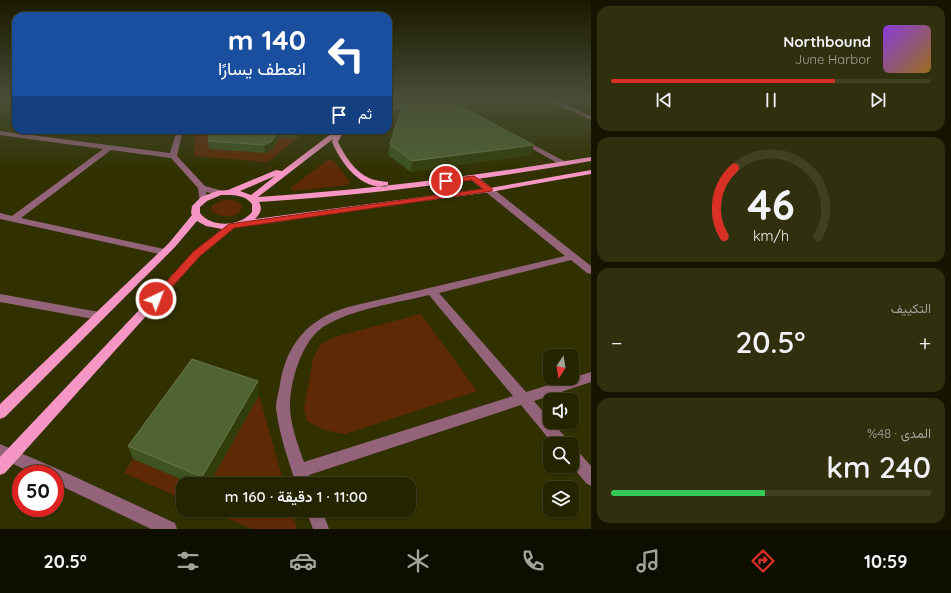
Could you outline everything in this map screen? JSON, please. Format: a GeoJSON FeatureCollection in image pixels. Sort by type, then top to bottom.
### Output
{"type":"FeatureCollection","features":[{"type":"Feature","properties":{"kind":"main road"},"geometry":{"type":"LineString","coordinates":[[253,199],[290,168],[336,134]]}},
{"type":"Feature","properties":{"kind":"main road"},"geometry":{"type":"LineString","coordinates":[[339,134],[335,142],[337,148],[358,176],[366,180],[387,184],[433,182]]}},
{"type":"Feature","properties":{"kind":"main road"},"geometry":{"type":"LineString","coordinates":[[253,199],[297,197],[474,178],[591,159]]}},
{"type":"Feature","properties":{"kind":"main road"},"geometry":{"type":"LineString","coordinates":[[230,193],[290,168]]}},
{"type":"Feature","properties":{"kind":"main road"},"geometry":{"type":"LineString","coordinates":[[0,468],[6,453],[196,254],[236,225],[255,215],[258,210],[258,204],[253,199],[238,193],[220,193],[202,200],[197,205],[195,210],[196,216],[205,223],[222,226],[236,225],[490,190],[591,172]]}},
{"type":"Feature","properties":{"kind":"main road"},"geometry":{"type":"LineString","coordinates":[[0,413],[164,252],[196,216]]}},
{"type":"Feature","properties":{"kind":"street"},"geometry":{"type":"LineString","coordinates":[[0,139],[12,132]]}},
{"type":"Feature","properties":{"kind":"street"},"geometry":{"type":"LineString","coordinates":[[0,133],[173,156],[202,188],[220,193]]}},
{"type":"Feature","properties":{"kind":"street"},"geometry":{"type":"LineString","coordinates":[[173,156],[179,134]]}},
{"type":"Feature","properties":{"kind":"street"},"geometry":{"type":"LineString","coordinates":[[517,139],[564,163]]}},
{"type":"Feature","properties":{"kind":"street"},"geometry":{"type":"LineString","coordinates":[[14,219],[110,147]]}},
{"type":"Feature","properties":{"kind":"street"},"geometry":{"type":"LineString","coordinates":[[474,178],[591,271]]}},
{"type":"Feature","properties":{"kind":"street"},"geometry":{"type":"LineString","coordinates":[[202,188],[202,200]]}},
{"type":"Feature","properties":{"kind":"street"},"geometry":{"type":"LineString","coordinates":[[0,216],[164,252]]}},
{"type":"Feature","properties":{"kind":"street"},"geometry":{"type":"LineString","coordinates":[[302,477],[289,441],[283,406],[288,375],[296,352],[306,336],[319,324],[348,311],[572,257]]}},
{"type":"Feature","properties":{"kind":"street"},"geometry":{"type":"LineString","coordinates":[[431,291],[556,437]]}},
{"type":"Feature","properties":{"kind":"street"},"geometry":{"type":"LineString","coordinates":[[0,298],[99,316]]}},
{"type":"Feature","properties":{"kind":"street"},"geometry":{"type":"LineString","coordinates":[[305,477],[524,399],[591,377]]}},
{"type":"Feature","properties":{"kind":"street"},"geometry":{"type":"LineString","coordinates":[[6,453],[32,465]]}},
{"type":"Feature","properties":{"kind":"street"},"geometry":{"type":"LineString","coordinates":[[579,463],[591,478]]}},
{"type":"Feature","properties":{"kind":"street"},"geometry":{"type":"LineString","coordinates":[[64,479],[169,529]]}},
{"type":"Feature","properties":{"kind":"street"},"geometry":{"type":"LineString","coordinates":[[317,517],[321,529]]}},
{"type":"Feature","properties":{"kind":"shaded area"},"geometry":{"type":"Polygon","coordinates":[[[196,134],[246,134],[297,138],[268,162],[194,156],[196,134]]]}},
{"type":"Feature","properties":{"kind":"shaded area"},"geometry":{"type":"Polygon","coordinates":[[[328,160],[334,161],[350,182],[347,185],[293,191],[290,188],[328,160]]]}},
{"type":"Feature","properties":{"kind":"shaded area"},"geometry":{"type":"Polygon","coordinates":[[[225,200],[237,201],[242,206],[240,210],[233,215],[223,216],[214,213],[211,210],[212,206],[225,200]]]}},
{"type":"Feature","properties":{"kind":"shaded area"},"geometry":{"type":"Polygon","coordinates":[[[421,314],[477,391],[345,434],[324,430],[306,420],[304,408],[313,359],[320,345],[334,337],[421,314]]]}},
{"type":"Feature","properties":{"kind":"shaded area"},"geometry":{"type":"Polygon","coordinates":[[[259,395],[282,477],[213,477],[259,395]]]}},
{"type":"Feature","properties":{"kind":"shaded area"},"geometry":{"type":"Polygon","coordinates":[[[133,459],[176,477],[176,496],[124,473],[133,459]]]}},
{"type":"Feature","properties":{"kind":"shaded area"},"geometry":{"type":"Polygon","coordinates":[[[224,517],[294,517],[297,529],[252,529],[224,517]]]}},
{"type":"Feature","properties":{"kind":"building"},"geometry":{"type":"Polygon","coordinates":[[[396,124],[494,124],[534,145],[412,161],[390,144],[396,124]]]}},
{"type":"Feature","properties":{"kind":"building"},"geometry":{"type":"Polygon","coordinates":[[[209,134],[276,134],[272,141],[264,145],[208,141],[209,134]]]}},
{"type":"Feature","properties":{"kind":"building"},"geometry":{"type":"Polygon","coordinates":[[[192,359],[258,381],[202,477],[128,446],[192,359]]]}},
{"type":"Feature","properties":{"kind":"route"},"geometry":{"type":"LineString","coordinates":[[156,299],[196,254],[232,226],[294,216],[490,190],[474,178],[446,181]]}}]}
